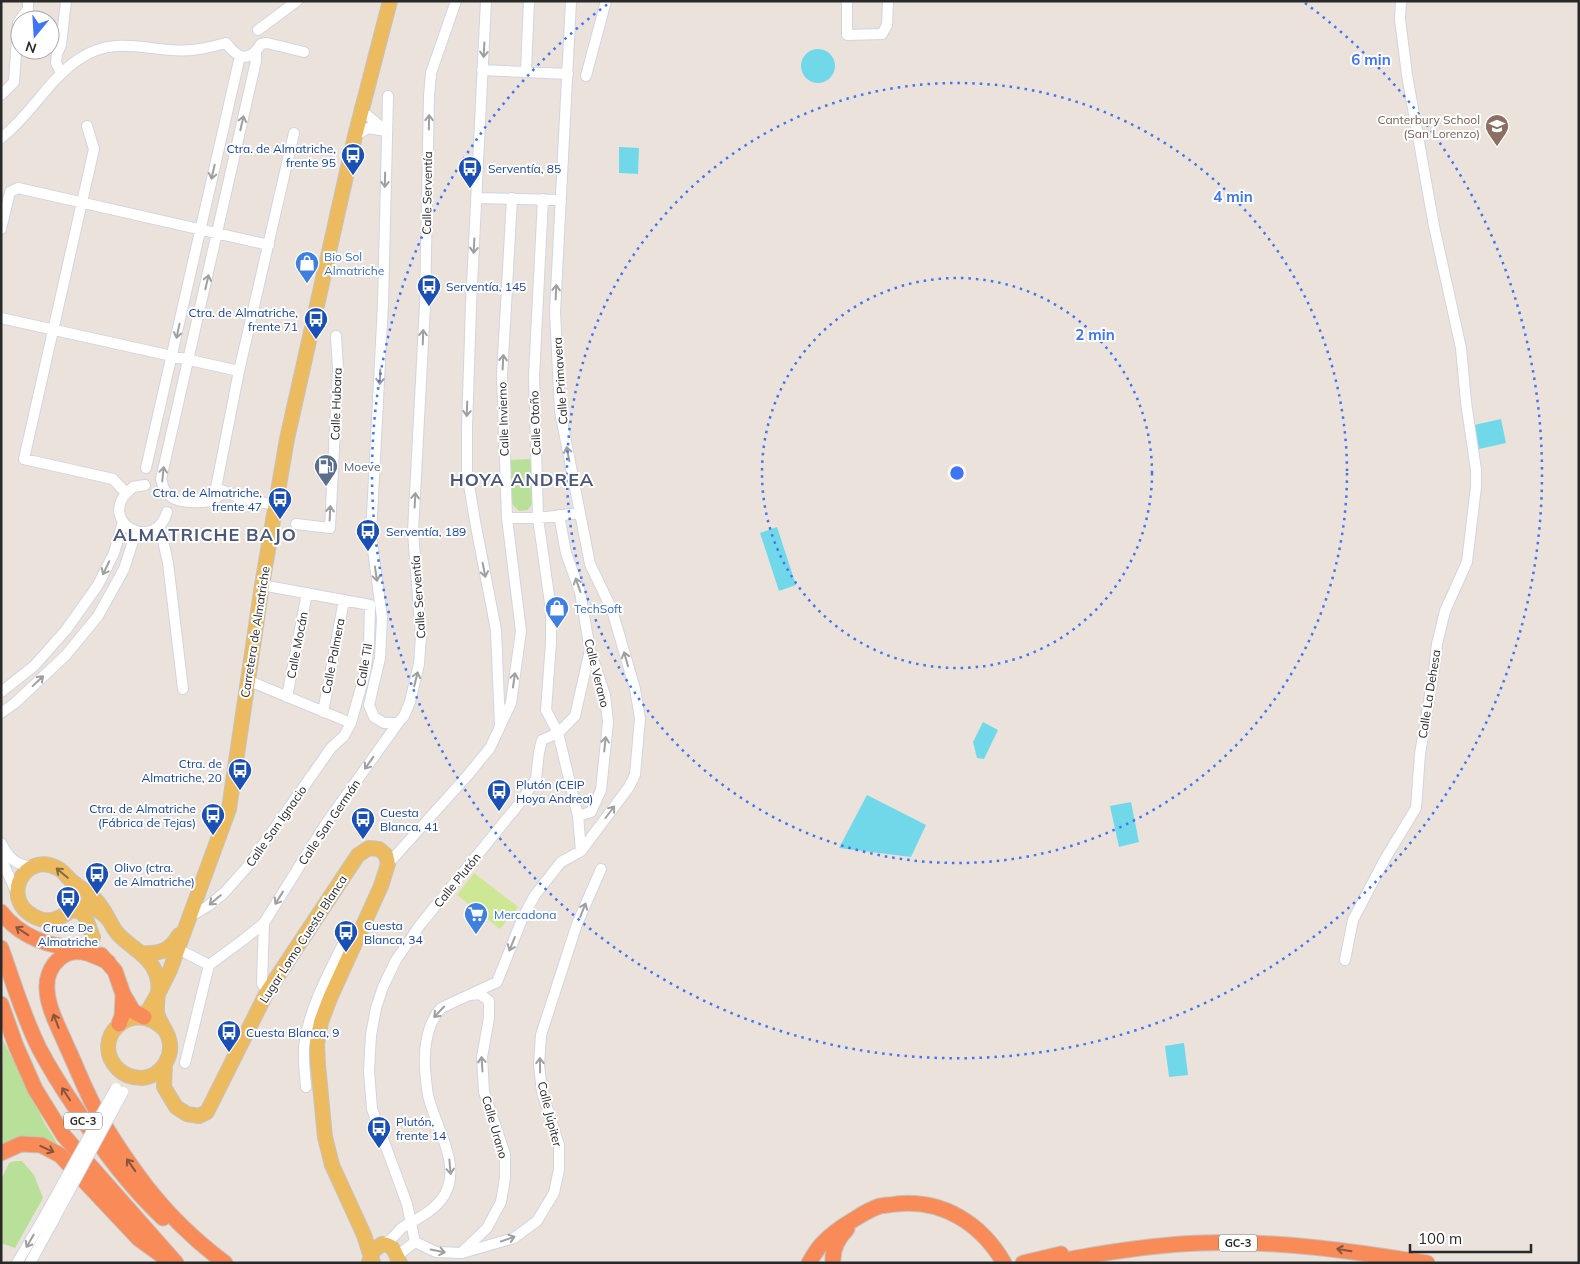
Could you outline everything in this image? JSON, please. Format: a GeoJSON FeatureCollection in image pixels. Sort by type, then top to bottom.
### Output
{"type":"FeatureCollection","features":[{"type":"Feature","properties":{"kind":"highway"},"geometry":{"type":"LineString","coordinates":[[1,912],[20,931],[37,940],[65,948],[92,950],[108,962],[115,971],[123,994],[133,1011],[144,1017]]}},
{"type":"Feature","properties":{"kind":"highway","name":"GC-3"},"geometry":{"type":"LineString","coordinates":[[1,948],[21,1005],[39,1047],[90,1131],[112,1162],[146,1202],[212,1263]]}},
{"type":"Feature","properties":{"kind":"highway"},"geometry":{"type":"LineString","coordinates":[[108,962],[78,951],[67,953],[52,967],[47,979],[47,992],[60,1031],[96,1110],[146,1186],[178,1221],[225,1263]]}},
{"type":"Feature","properties":{"kind":"highway"},"geometry":{"type":"LineString","coordinates":[[119,1024],[122,1016],[123,994]]}},
{"type":"Feature","properties":{"kind":"highway","name":"GC-3"},"geometry":{"type":"LineString","coordinates":[[1,1004],[16,1046],[36,1089],[64,1136],[174,1263]]}},
{"type":"Feature","properties":{"kind":"highway"},"geometry":{"type":"LineString","coordinates":[[1,1153],[21,1144],[41,1145],[60,1155],[138,1239],[174,1263]]}},
{"type":"Feature","properties":{"kind":"highway"},"geometry":{"type":"LineString","coordinates":[[809,1263],[821,1245],[833,1233],[881,1206],[908,1203],[932,1206],[955,1214],[973,1226],[989,1241],[1004,1263]]}},
{"type":"Feature","properties":{"kind":"highway"},"geometry":{"type":"LineString","coordinates":[[833,1263],[835,1246],[840,1236],[868,1212]]}},
{"type":"Feature","properties":{"kind":"highway","name":"GC-3"},"geometry":{"type":"LineString","coordinates":[[1050,1263],[1090,1255],[1164,1245],[1202,1243],[1265,1243],[1332,1248],[1427,1263]]}},
{"type":"Feature","properties":{"kind":"highway"},"geometry":{"type":"LineString","coordinates":[[1023,1263],[1091,1247],[1164,1245]]}},
{"type":"Feature","properties":{"kind":"main road","name":"Carretera de Almatriche"},"geometry":{"type":"LineString","coordinates":[[160,992],[178,949],[229,809],[286,439],[361,110],[390,1]]}},
{"type":"Feature","properties":{"kind":"main road","name":"Lugar Lomo Cuesta Blanca"},"geometry":{"type":"LineString","coordinates":[[164,1087],[176,1106],[187,1114],[199,1116],[207,1112],[267,992],[358,855],[369,848],[379,849],[386,855],[388,864]]}},
{"type":"Feature","properties":{"kind":"main road"},"geometry":{"type":"LineString","coordinates":[[371,1261],[353,1212],[332,1165],[325,1137],[318,1065],[318,1044],[321,1022],[381,886],[388,864]]}},
{"type":"Feature","properties":{"kind":"main road"},"geometry":{"type":"LineString","coordinates":[[108,919],[96,908],[80,906],[55,919],[44,920],[33,916],[25,910],[19,902],[16,892],[24,874],[32,866],[49,865],[58,868],[73,882],[93,896],[117,932],[127,943],[148,959],[158,975],[160,992],[157,1014],[165,1030],[170,1042],[165,1065],[164,1087],[120,1071],[109,1054],[110,1038],[119,1024],[134,1017],[144,1017],[158,1023],[165,1030]]}},
{"type":"Feature","properties":{"kind":"main road"},"geometry":{"type":"LineString","coordinates":[[74,908],[84,914],[93,937],[92,942],[82,948]]}},
{"type":"Feature","properties":{"kind":"main road"},"geometry":{"type":"LineString","coordinates":[[140,953],[161,952],[174,945],[187,921]]}},
{"type":"Feature","properties":{"kind":"main road"},"geometry":{"type":"LineString","coordinates":[[144,1017],[160,992]]}},
{"type":"Feature","properties":{"kind":"main road"},"geometry":{"type":"LineString","coordinates":[[137,1078],[148,1077],[165,1065]]}},
{"type":"Feature","properties":{"kind":"main road"},"geometry":{"type":"LineString","coordinates":[[353,1212],[365,1228],[382,1244],[391,1246],[396,1253],[398,1261]]}},
{"type":"Feature","properties":{"kind":"main road"},"geometry":{"type":"LineString","coordinates":[[371,1261],[374,1250],[382,1244]]}},
{"type":"Feature","properties":{"kind":"street"},"geometry":{"type":"LineString","coordinates":[[61,73],[56,63],[61,45],[66,1]]}},
{"type":"Feature","properties":{"kind":"street"},"geometry":{"type":"LineString","coordinates":[[258,30],[297,1]]}},
{"type":"Feature","properties":{"kind":"street","name":"Calle Serventía"},"geometry":{"type":"LineString","coordinates":[[398,723],[404,716],[410,702],[419,664],[421,636],[414,532],[425,305],[431,74],[456,1]]}},
{"type":"Feature","properties":{"kind":"street"},"geometry":{"type":"LineString","coordinates":[[388,864],[490,748],[500,726],[496,630],[467,473],[476,198],[486,1]]}},
{"type":"Feature","properties":{"kind":"street"},"geometry":{"type":"LineString","coordinates":[[526,71],[529,1]]}},
{"type":"Feature","properties":{"kind":"street","name":"Calle Primavera"},"geometry":{"type":"LineString","coordinates":[[572,1],[555,312],[560,411],[590,564],[612,610],[635,689],[640,718],[635,776],[581,852]]}},
{"type":"Feature","properties":{"kind":"street"},"geometry":{"type":"LineString","coordinates":[[586,76],[606,1]]}},
{"type":"Feature","properties":{"kind":"street"},"geometry":{"type":"LineString","coordinates":[[847,1],[847,35],[882,34],[887,25],[888,1]]}},
{"type":"Feature","properties":{"kind":"street","name":"Calle La Dehesa"},"geometry":{"type":"LineString","coordinates":[[1345,960],[1353,920],[1385,859],[1416,808],[1420,754],[1437,644],[1445,611],[1467,562],[1476,487],[1476,470],[1466,402],[1461,348],[1434,226],[1407,75],[1400,19],[1401,1]]}},
{"type":"Feature","properties":{"kind":"street"},"geometry":{"type":"LineString","coordinates":[[1,138],[25,116],[61,73],[81,58],[104,47],[133,45],[161,49],[192,50],[226,43],[232,51],[240,56],[249,57],[256,52],[261,44],[267,43],[304,52]]}},
{"type":"Feature","properties":{"kind":"street"},"geometry":{"type":"LineString","coordinates":[[223,491],[215,500],[202,502],[183,501],[171,498],[163,489],[161,479],[218,232],[256,61],[256,52]]}},
{"type":"Feature","properties":{"kind":"street"},"geometry":{"type":"LineString","coordinates":[[146,468],[240,56]]}},
{"type":"Feature","properties":{"kind":"street"},"geometry":{"type":"LineString","coordinates":[[1,95],[14,82],[15,60]]}},
{"type":"Feature","properties":{"kind":"street"},"geometry":{"type":"LineString","coordinates":[[482,70],[568,74]]}},
{"type":"Feature","properties":{"kind":"street"},"geometry":{"type":"LineString","coordinates":[[388,96],[383,304],[371,534],[382,618],[380,658],[369,705],[374,717],[384,723],[398,723]]}},
{"type":"Feature","properties":{"kind":"street"},"geometry":{"type":"LineString","coordinates":[[361,110],[386,131]]}},
{"type":"Feature","properties":{"kind":"street"},"geometry":{"type":"LineString","coordinates":[[87,126],[94,150],[24,459],[113,479],[126,493]]}},
{"type":"Feature","properties":{"kind":"street"},"geometry":{"type":"LineString","coordinates":[[355,136],[368,128],[386,131]]}},
{"type":"Feature","properties":{"kind":"street"},"geometry":{"type":"LineString","coordinates":[[276,505],[243,499],[216,488],[240,371],[294,133]]}},
{"type":"Feature","properties":{"kind":"street"},"geometry":{"type":"LineString","coordinates":[[1,229],[10,192],[18,188],[201,228],[268,245]]}},
{"type":"Feature","properties":{"kind":"street"},"geometry":{"type":"LineString","coordinates":[[476,198],[561,200]]}},
{"type":"Feature","properties":{"kind":"street","name":"Calle Invierno"},"geometry":{"type":"LineString","coordinates":[[500,726],[511,703],[521,631],[507,518],[502,376],[512,198]]}},
{"type":"Feature","properties":{"kind":"street","name":"Calle Otoño"},"geometry":{"type":"LineString","coordinates":[[543,199],[534,376],[538,518],[551,610],[551,643],[546,710],[558,733],[578,816]]}},
{"type":"Feature","properties":{"kind":"street"},"geometry":{"type":"LineString","coordinates":[[1,318],[240,371]]}},
{"type":"Feature","properties":{"kind":"street","name":"Calle Hubara"},"geometry":{"type":"LineString","coordinates":[[296,524],[330,528],[338,369],[336,336]]}},
{"type":"Feature","properties":{"kind":"street"},"geometry":{"type":"LineString","coordinates":[[145,485],[133,487],[122,498],[120,514],[123,522],[136,532],[145,533],[153,531],[160,526],[167,512]]}},
{"type":"Feature","properties":{"kind":"street"},"geometry":{"type":"LineString","coordinates":[[507,518],[538,518],[580,513]]}},
{"type":"Feature","properties":{"kind":"street","name":"Calle Verano"},"geometry":{"type":"LineString","coordinates":[[559,515],[566,553],[580,592],[590,650],[605,695],[608,722],[601,790],[591,812],[578,816]]}},
{"type":"Feature","properties":{"kind":"street"},"geometry":{"type":"LineString","coordinates":[[1,692],[34,666],[66,630],[98,585],[114,553],[123,522]]}},
{"type":"Feature","properties":{"kind":"street"},"geometry":{"type":"LineString","coordinates":[[160,526],[168,563],[183,689]]}},
{"type":"Feature","properties":{"kind":"street"},"geometry":{"type":"LineString","coordinates":[[1,713],[15,704],[66,655],[98,616],[124,569],[136,532]]}},
{"type":"Feature","properties":{"kind":"street"},"geometry":{"type":"LineString","coordinates":[[262,585],[344,600]]}},
{"type":"Feature","properties":{"kind":"street","name":"Calle Mocán"},"geometry":{"type":"LineString","coordinates":[[287,697],[307,593]]}},
{"type":"Feature","properties":{"kind":"street","name":"Calle Til"},"geometry":{"type":"LineString","coordinates":[[344,600],[370,605],[369,644],[365,673],[351,723]]}},
{"type":"Feature","properties":{"kind":"street","name":"Calle Palmera"},"geometry":{"type":"LineString","coordinates":[[323,712],[344,600]]}},
{"type":"Feature","properties":{"kind":"street"},"geometry":{"type":"LineString","coordinates":[[558,733],[575,716],[590,650]]}},
{"type":"Feature","properties":{"kind":"street"},"geometry":{"type":"LineString","coordinates":[[248,680],[351,723]]}},
{"type":"Feature","properties":{"kind":"street","name":"Calle San Ignacio"},"geometry":{"type":"LineString","coordinates":[[187,921],[224,893],[248,866],[331,748],[344,736],[351,723]]}},
{"type":"Feature","properties":{"kind":"street","name":"Calle San Germán"},"geometry":{"type":"LineString","coordinates":[[209,965],[264,923],[325,825],[398,723]]}},
{"type":"Feature","properties":{"kind":"street","name":"Calle Plutón"},"geometry":{"type":"LineString","coordinates":[[415,1242],[407,1204],[372,1109],[369,1071],[371,1035],[376,1008],[383,987],[396,960],[420,925],[519,804],[536,779],[542,740],[558,733]]}},
{"type":"Feature","properties":{"kind":"street"},"geometry":{"type":"LineString","coordinates":[[382,1244],[393,1238],[402,1228],[439,1201],[444,1196],[451,1182],[450,1162],[428,1098],[424,1059],[428,1031],[435,1015],[441,1008],[497,982],[523,917],[535,895],[561,862],[581,852],[578,816]]}},
{"type":"Feature","properties":{"kind":"street"},"geometry":{"type":"LineString","coordinates":[[1,843],[14,861],[24,866],[32,866]]}},
{"type":"Feature","properties":{"kind":"street"},"geometry":{"type":"LineString","coordinates":[[1,858],[16,892]]}},
{"type":"Feature","properties":{"kind":"street","name":"Calle Júpiter"},"geometry":{"type":"LineString","coordinates":[[415,1242],[436,1252],[462,1253],[514,1238],[537,1220],[554,1193],[559,1169],[559,1144],[542,1092],[539,1065],[542,1035],[577,924],[601,869]]}},
{"type":"Feature","properties":{"kind":"street","name":"Calle San Germán"},"geometry":{"type":"LineString","coordinates":[[264,923],[262,983],[267,992]]}},
{"type":"Feature","properties":{"kind":"street"},"geometry":{"type":"LineString","coordinates":[[306,1087],[304,1042],[310,1016],[321,988],[342,946],[356,941]]}},
{"type":"Feature","properties":{"kind":"street"},"geometry":{"type":"LineString","coordinates":[[178,949],[209,965],[185,1063]]}},
{"type":"Feature","properties":{"kind":"street","name":"Calle Urano"},"geometry":{"type":"LineString","coordinates":[[462,1253],[487,1228],[501,1202],[505,1178],[505,1154],[484,1092],[482,1057],[489,1018],[489,1001],[480,994],[468,996]]}},
{"type":"Feature","properties":{"kind":"street"},"geometry":{"type":"LineString","coordinates":[[115,1065],[119,1090]]}},
{"type":"Feature","properties":{"kind":"street"},"geometry":{"type":"LineString","coordinates":[[17,1263],[47,1221],[119,1090],[137,1078]]}},
{"type":"Feature","properties":{"kind":"street"},"geometry":{"type":"LineString","coordinates":[[30,1263],[47,1221]]}},
{"type":"Feature","properties":{"kind":"street"},"geometry":{"type":"LineString","coordinates":[[398,1261],[402,1251],[415,1242]]}},
{"type":"Feature","properties":{"kind":"green space"},"geometry":{"type":"Polygon","coordinates":[[[532,459],[533,502],[528,510],[519,511],[512,504],[510,460],[532,459]]]}},
{"type":"Feature","properties":{"kind":"green space"},"geometry":{"type":"Polygon","coordinates":[[[474,873],[518,907],[500,929],[457,895],[474,873]]]}},
{"type":"Feature","properties":{"kind":"green space"},"geometry":{"type":"Polygon","coordinates":[[[3,1040],[45,1124],[62,1151],[1,1147],[3,1040]]]}},
{"type":"Feature","properties":{"kind":"green space"},"geometry":{"type":"Polygon","coordinates":[[[22,1161],[34,1175],[43,1198],[15,1248],[1,1243],[1,1180],[9,1163],[22,1161]]]}},
{"type":"Feature","properties":{"kind":"water"},"geometry":{"type":"Polygon","coordinates":[[[818,49],[830,54],[835,66],[830,78],[818,83],[806,78],[801,66],[806,54],[818,49]]]}},
{"type":"Feature","properties":{"kind":"water"},"geometry":{"type":"Polygon","coordinates":[[[619,147],[639,148],[638,174],[619,173],[619,147]]]}},
{"type":"Feature","properties":{"kind":"water"},"geometry":{"type":"Polygon","coordinates":[[[1501,419],[1506,443],[1479,449],[1474,425],[1501,419]]]}},
{"type":"Feature","properties":{"kind":"water"},"geometry":{"type":"Polygon","coordinates":[[[777,527],[796,585],[779,591],[760,533],[777,527]]]}},
{"type":"Feature","properties":{"kind":"water"},"geometry":{"type":"Polygon","coordinates":[[[983,722],[998,730],[984,759],[977,758],[973,742],[983,722]]]}},
{"type":"Feature","properties":{"kind":"water"},"geometry":{"type":"Polygon","coordinates":[[[867,795],[926,825],[911,857],[839,848],[867,795]]]}},
{"type":"Feature","properties":{"kind":"water"},"geometry":{"type":"Polygon","coordinates":[[[1131,802],[1139,842],[1119,847],[1110,806],[1131,802]]]}},
{"type":"Feature","properties":{"kind":"water"},"geometry":{"type":"Polygon","coordinates":[[[1184,1043],[1188,1075],[1169,1077],[1165,1046],[1184,1043]]]}},
{"type":"Feature","properties":{"kind":"place","name":"Canterbury School (San Lorenzo)"},"geometry":{"type":"Point","coordinates":[1497,147]}},
{"type":"Feature","properties":{"kind":"place","name":"Ctra. de Almatriche, frente 95"},"geometry":{"type":"Point","coordinates":[353,176]}},
{"type":"Feature","properties":{"kind":"place","name":"Serventía, 85"},"geometry":{"type":"Point","coordinates":[470,189]}},
{"type":"Feature","properties":{"kind":"place","name":"Bio Sol Almatriche"},"geometry":{"type":"Point","coordinates":[307,284]}},
{"type":"Feature","properties":{"kind":"place","name":"Serventía, 145"},"geometry":{"type":"Point","coordinates":[429,307]}},
{"type":"Feature","properties":{"kind":"place","name":"Ctra. de Almatriche, frente 71"},"geometry":{"type":"Point","coordinates":[316,340]}},
{"type":"Feature","properties":{"kind":"place","name":"Moeve"},"geometry":{"type":"Point","coordinates":[326,487]}},
{"type":"Feature","properties":{"kind":"place","name":"Ctra. de Almatriche, frente 47"},"geometry":{"type":"Point","coordinates":[280,520]}},
{"type":"Feature","properties":{"kind":"place","name":"Serventía, 189"},"geometry":{"type":"Point","coordinates":[368,552]}},
{"type":"Feature","properties":{"kind":"place","name":"TechSoft"},"geometry":{"type":"Point","coordinates":[557,629]}},
{"type":"Feature","properties":{"kind":"place","name":"Ctra. de Almatriche, 20"},"geometry":{"type":"Point","coordinates":[240,791]}},
{"type":"Feature","properties":{"kind":"place","name":"Plutón (CEIP Hoya Andrea)"},"geometry":{"type":"Point","coordinates":[499,812]}},
{"type":"Feature","properties":{"kind":"place","name":"Ctra. de Almatriche (Fábrica de Tejas)"},"geometry":{"type":"Point","coordinates":[213,836]}},
{"type":"Feature","properties":{"kind":"place","name":"Cuesta Blanca, 41"},"geometry":{"type":"Point","coordinates":[363,840]}},
{"type":"Feature","properties":{"kind":"place","name":"Olivo (ctra. de Almatriche)"},"geometry":{"type":"Point","coordinates":[97,895]}},
{"type":"Feature","properties":{"kind":"place","name":"Cruce De Almatriche"},"geometry":{"type":"Point","coordinates":[68,919]}},
{"type":"Feature","properties":{"kind":"place","name":"Mercadona"},"geometry":{"type":"Point","coordinates":[476,935]}},
{"type":"Feature","properties":{"kind":"place","name":"Cuesta Blanca, 34"},"geometry":{"type":"Point","coordinates":[346,953]}},
{"type":"Feature","properties":{"kind":"place","name":"Cuesta Blanca, 9"},"geometry":{"type":"Point","coordinates":[229,1053]}},
{"type":"Feature","properties":{"kind":"place","name":"Plutón, frente 14"},"geometry":{"type":"Point","coordinates":[379,1149]}},
{"type":"Feature","properties":{"kind":"district","name":"HOYA ANDREA"},"geometry":{"type":"Point","coordinates":[522,479]}},
{"type":"Feature","properties":{"kind":"district","name":"ALMATRICHE BAJO"},"geometry":{"type":"Point","coordinates":[205,534]}}]}
